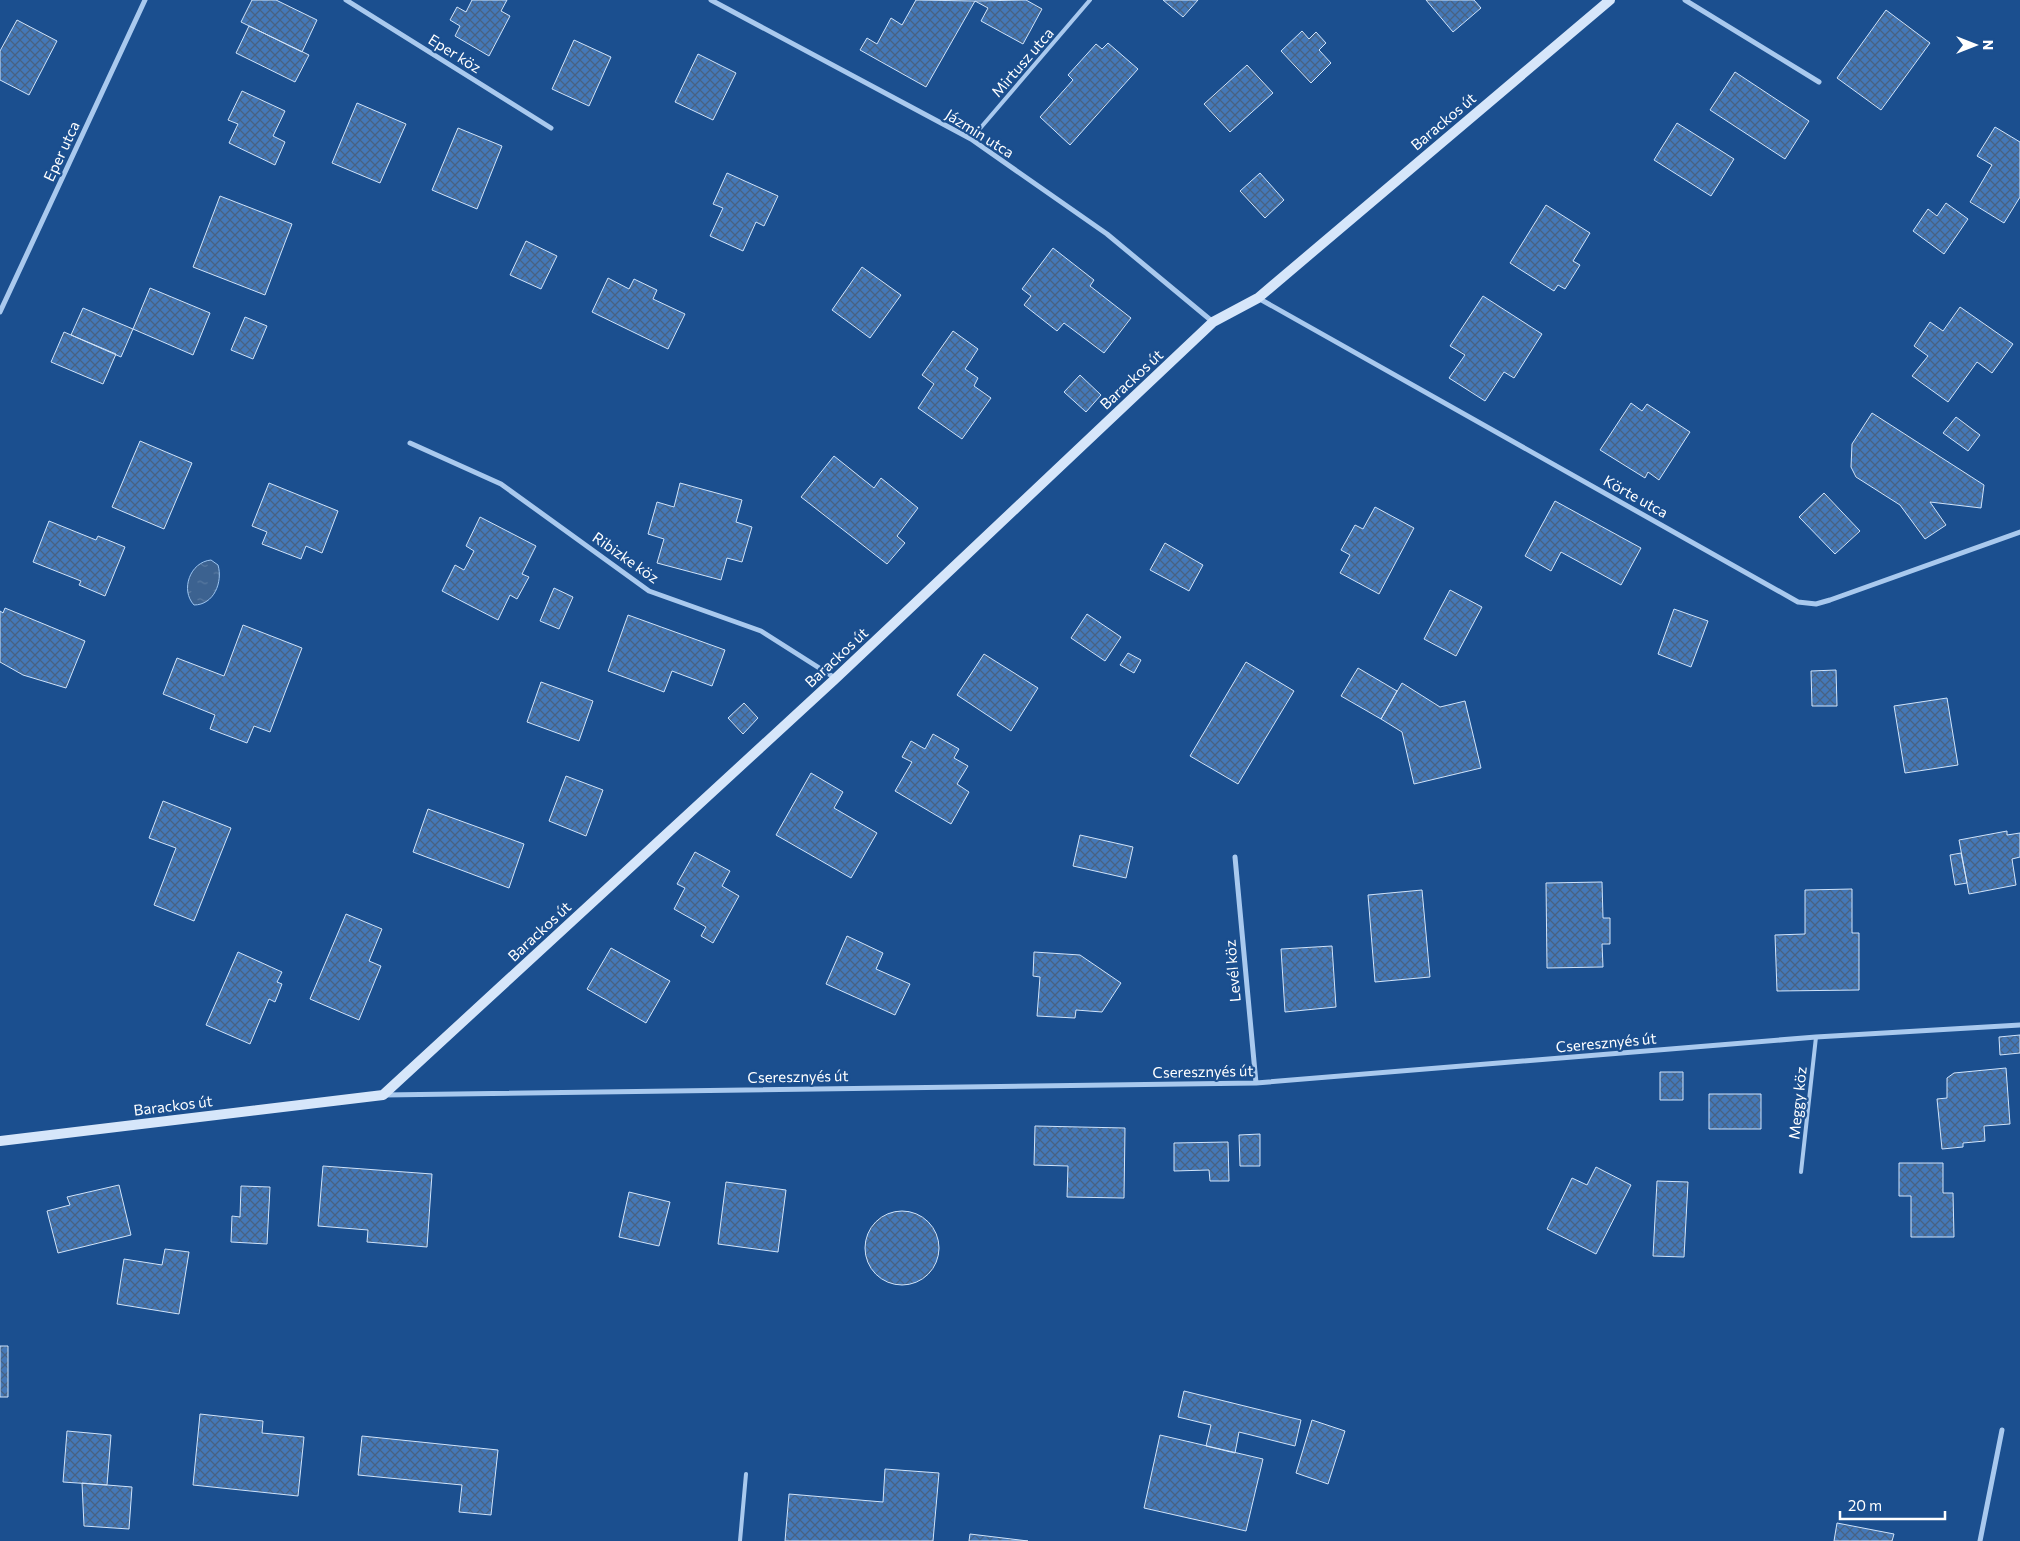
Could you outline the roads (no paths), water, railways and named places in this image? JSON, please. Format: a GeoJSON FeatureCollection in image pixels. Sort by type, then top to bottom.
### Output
{"type":"FeatureCollection","features":[{"type":"Feature","properties":{"kind":"street","name":"Eper utca"},"geometry":{"type":"LineString","coordinates":[[0,312],[145,0]]}},
{"type":"Feature","properties":{"kind":"street","name":"Eper köz"},"geometry":{"type":"LineString","coordinates":[[346,0],[551,128]]}},
{"type":"Feature","properties":{"kind":"street","name":"Jázmin utca"},"geometry":{"type":"LineString","coordinates":[[711,0],[971,139],[1107,234],[1213,322]]}},
{"type":"Feature","properties":{"kind":"street","name":"Barackos út"},"geometry":{"type":"LineString","coordinates":[[0,1141],[383,1095],[835,678],[1213,322],[1258,298],[1610,0]]}},
{"type":"Feature","properties":{"kind":"street"},"geometry":{"type":"LineString","coordinates":[[1685,0],[1819,82]]}},
{"type":"Feature","properties":{"kind":"street","name":"Körte utca"},"geometry":{"type":"LineString","coordinates":[[1258,298],[1798,602],[1816,604],[1830,600],[2020,532]]}},
{"type":"Feature","properties":{"kind":"street","name":"Ribizke köz"},"geometry":{"type":"LineString","coordinates":[[410,443],[501,484],[649,591],[761,631],[835,678]]}},
{"type":"Feature","properties":{"kind":"street","name":"Levél köz"},"geometry":{"type":"LineString","coordinates":[[1235,857],[1256,1083]]}},
{"type":"Feature","properties":{"kind":"street","name":"Cseresznyés út"},"geometry":{"type":"LineString","coordinates":[[383,1095],[1256,1083],[1816,1037],[2020,1026]]}},
{"type":"Feature","properties":{"kind":"street"},"geometry":{"type":"LineString","coordinates":[[1980,1541],[2002,1430]]}},
{"type":"Feature","properties":{"kind":"lane","name":"Mirtusz utca"},"geometry":{"type":"LineString","coordinates":[[971,139],[1090,0]]}},
{"type":"Feature","properties":{"kind":"lane","name":"Meggy köz"},"geometry":{"type":"LineString","coordinates":[[1801,1172],[1816,1037]]}},
{"type":"Feature","properties":{"kind":"lane"},"geometry":{"type":"LineString","coordinates":[[740,1541],[746,1474]]}},
{"type":"Feature","properties":{"kind":"water"},"geometry":{"type":"Polygon","coordinates":[[[211,560],[218,565],[218,585],[212,597],[201,604],[194,605],[188,592],[189,578],[198,566],[211,560]]]}}]}
